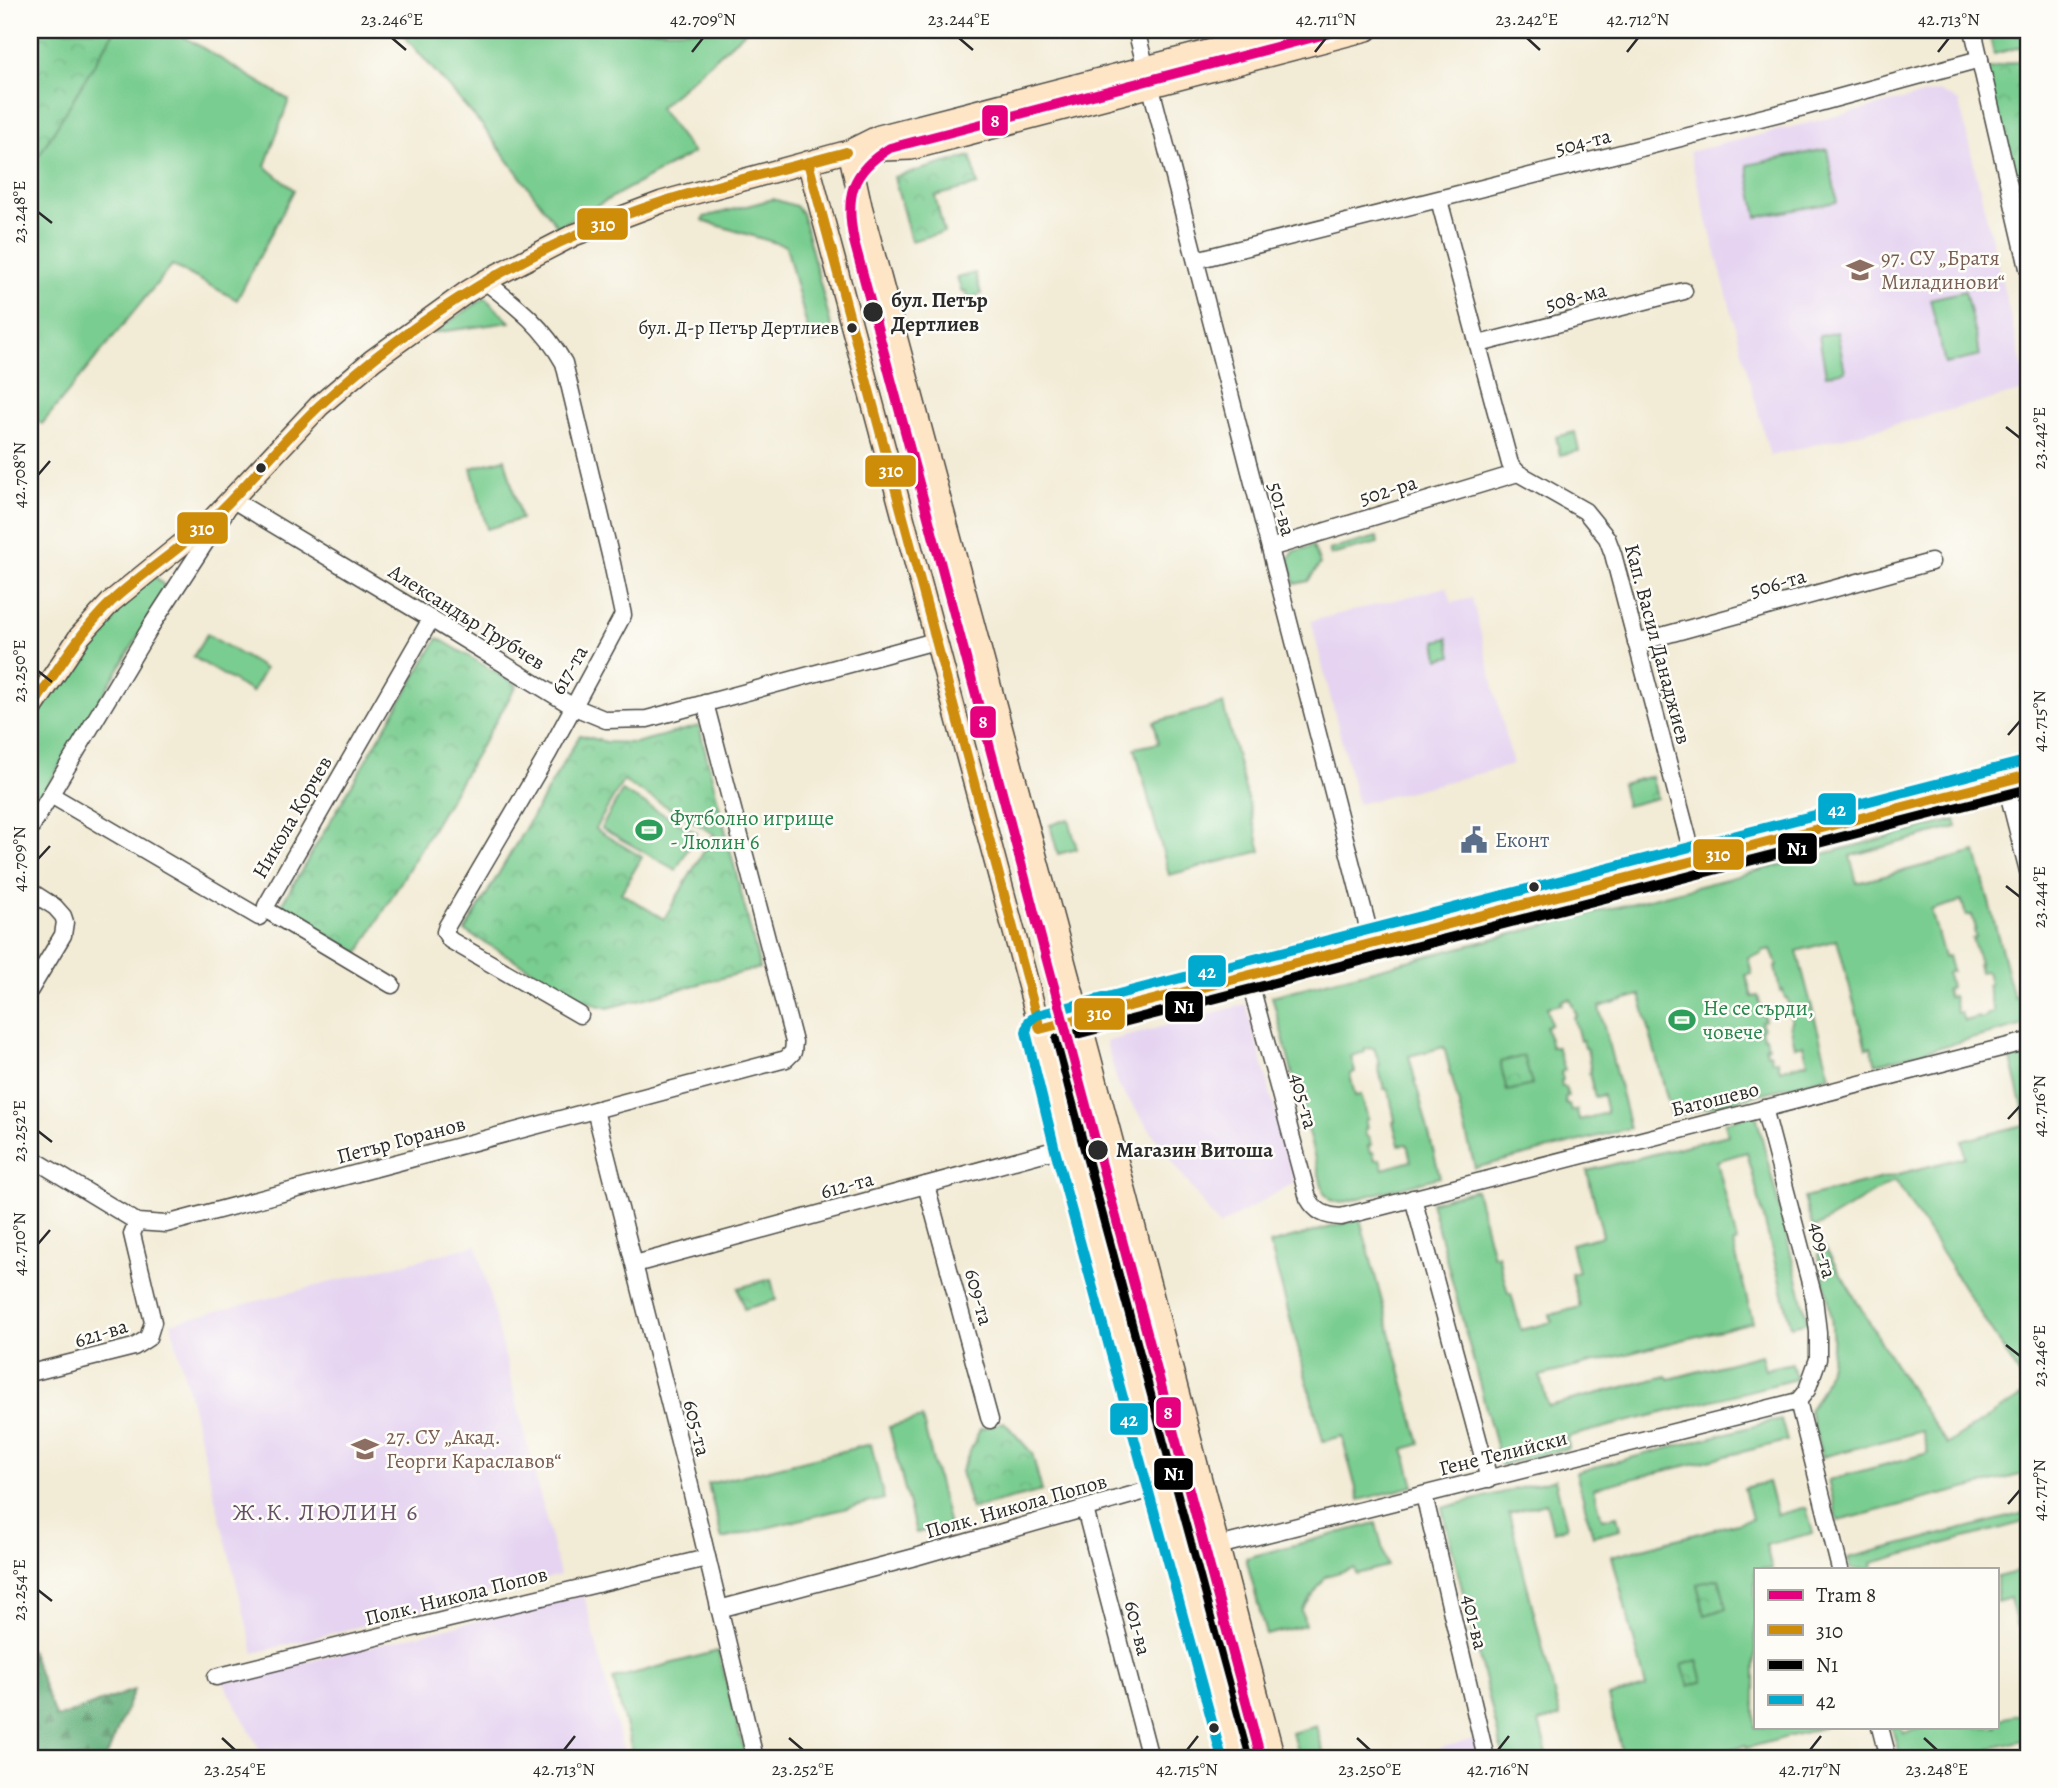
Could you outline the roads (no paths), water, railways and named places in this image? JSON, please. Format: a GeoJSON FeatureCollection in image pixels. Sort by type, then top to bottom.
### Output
{"type":"FeatureCollection","features":[{"type":"Feature","properties":{"kind":"main road"},"geometry":{"type":"LineString","coordinates":[[30,710],[80,636],[112,601],[213,519],[328,398],[397,342],[485,281],[574,235],[662,202],[849,151],[911,149],[1148,77],[1289,30]]}},
{"type":"Feature","properties":{"kind":"main road"},"geometry":{"type":"LineString","coordinates":[[1148,77],[1367,30]]}},
{"type":"Feature","properties":{"kind":"main road"},"geometry":{"type":"LineString","coordinates":[[849,151],[861,206],[1274,1758]]}},
{"type":"Feature","properties":{"kind":"main road"},"geometry":{"type":"LineString","coordinates":[[807,162],[1069,1146],[1236,1758]]}},
{"type":"Feature","properties":{"kind":"street","name":"501-ва"},"geometry":{"type":"LineString","coordinates":[[1136,30],[1372,943]]}},
{"type":"Feature","properties":{"kind":"street"},"geometry":{"type":"LineString","coordinates":[[1973,30],[2028,268]]}},
{"type":"Feature","properties":{"kind":"street","name":"504-та"},"geometry":{"type":"LineString","coordinates":[[1196,260],[1791,111],[1980,60]]}},
{"type":"Feature","properties":{"kind":"street"},"geometry":{"type":"LineString","coordinates":[[1439,200],[1510,464],[1518,473]]}},
{"type":"Feature","properties":{"kind":"street","name":"617-та"},"geometry":{"type":"LineString","coordinates":[[485,281],[533,320],[551,341],[564,363],[623,615],[548,754],[445,932],[450,940],[580,1015]]}},
{"type":"Feature","properties":{"kind":"street","name":"508-ма"},"geometry":{"type":"LineString","coordinates":[[1479,344],[1684,291]]}},
{"type":"Feature","properties":{"kind":"street","name":"502-ра"},"geometry":{"type":"LineString","coordinates":[[1270,548],[1518,473]]}},
{"type":"Feature","properties":{"kind":"street","name":"Кап. Васил Данаджиев"},"geometry":{"type":"LineString","coordinates":[[1518,473],[1585,511],[1607,538],[1694,860]]}},
{"type":"Feature","properties":{"kind":"street"},"geometry":{"type":"LineString","coordinates":[[30,828],[153,623],[233,500]]}},
{"type":"Feature","properties":{"kind":"street","name":"Александър Грубчев"},"geometry":{"type":"LineString","coordinates":[[233,500],[572,706],[606,720],[647,719],[935,641]]}},
{"type":"Feature","properties":{"kind":"street","name":"506-та"},"geometry":{"type":"LineString","coordinates":[[1636,643],[1931,562]]}},
{"type":"Feature","properties":{"kind":"street","name":"Никола Корчев"},"geometry":{"type":"LineString","coordinates":[[392,985],[268,911],[265,906],[431,619]]}},
{"type":"Feature","properties":{"kind":"street","name":"Петър Горанов"},"geometry":{"type":"LineString","coordinates":[[137,1222],[166,1224],[786,1059],[793,1052],[794,1042],[705,704]]}},
{"type":"Feature","properties":{"kind":"street"},"geometry":{"type":"LineString","coordinates":[[1040,1029],[2028,775]]}},
{"type":"Feature","properties":{"kind":"street"},"geometry":{"type":"LineString","coordinates":[[2005,781],[2028,871]]}},
{"type":"Feature","properties":{"kind":"street"},"geometry":{"type":"LineString","coordinates":[[51,795],[259,917]]}},
{"type":"Feature","properties":{"kind":"street"},"geometry":{"type":"LineString","coordinates":[[30,891],[55,907],[65,922],[63,935],[30,990]]}},
{"type":"Feature","properties":{"kind":"street","name":"405-та"},"geometry":{"type":"LineString","coordinates":[[1248,975],[1308,1198],[1313,1207],[1321,1213],[1330,1217],[1341,1217]]}},
{"type":"Feature","properties":{"kind":"street","name":"Батошево"},"geometry":{"type":"LineString","coordinates":[[1341,1217],[2028,1041]]}},
{"type":"Feature","properties":{"kind":"street","name":"409-та"},"geometry":{"type":"LineString","coordinates":[[1764,1108],[1814,1298],[1818,1332],[1818,1359],[1807,1390],[1798,1401]]}},
{"type":"Feature","properties":{"kind":"street","name":"605-та"},"geometry":{"type":"LineString","coordinates":[[595,1110],[755,1758]]}},
{"type":"Feature","properties":{"kind":"street","name":"612-та"},"geometry":{"type":"LineString","coordinates":[[635,1264],[1069,1146]]}},
{"type":"Feature","properties":{"kind":"street"},"geometry":{"type":"LineString","coordinates":[[30,1157],[137,1222]]}},
{"type":"Feature","properties":{"kind":"street","name":"609-та"},"geometry":{"type":"LineString","coordinates":[[926,1185],[990,1420]]}},
{"type":"Feature","properties":{"kind":"street"},"geometry":{"type":"LineString","coordinates":[[1413,1198],[1489,1479]]}},
{"type":"Feature","properties":{"kind":"street","name":"621-ва"},"geometry":{"type":"LineString","coordinates":[[30,1373],[134,1347],[148,1338],[153,1322],[132,1234],[137,1222]]}},
{"type":"Feature","properties":{"kind":"street"},"geometry":{"type":"LineString","coordinates":[[1798,1401],[1840,1568]]}},
{"type":"Feature","properties":{"kind":"street","name":"Гене Телийски"},"geometry":{"type":"LineString","coordinates":[[1218,1546],[1798,1401]]}},
{"type":"Feature","properties":{"kind":"street","name":"Полк. Никола Попов"},"geometry":{"type":"LineString","coordinates":[[719,1608],[1163,1486]]}},
{"type":"Feature","properties":{"kind":"street","name":"401-ва"},"geometry":{"type":"LineString","coordinates":[[1424,1495],[1486,1758]]}},
{"type":"Feature","properties":{"kind":"street","name":"601-ва"},"geometry":{"type":"LineString","coordinates":[[1085,1509],[1150,1758]]}},
{"type":"Feature","properties":{"kind":"street","name":"Полк. Никола Попов"},"geometry":{"type":"LineString","coordinates":[[216,1677],[707,1558]]}},
{"type":"Feature","properties":{"kind":"street"},"geometry":{"type":"LineString","coordinates":[[1880,1728],[1888,1758]]}},
{"type":"Feature","properties":{"kind":"tram line","name":"8"},"geometry":{"type":"LineString","coordinates":[[1261,1758],[854,241],[850,211],[854,187],[859,176],[866,166],[890,148],[1341,30]]}},
{"type":"Feature","properties":{"kind":"place","name":"97. СУ „Братя Миладинови“"},"geometry":{"type":"Point","coordinates":[1860,270]}},
{"type":"Feature","properties":{"kind":"place","name":"бул. Петър Дертлиев"},"geometry":{"type":"Point","coordinates":[873,312]}},
{"type":"Feature","properties":{"kind":"place","name":"бул. Д-р Петър Дертлиев"},"geometry":{"type":"Point","coordinates":[852,328]}},
{"type":"Feature","properties":{"kind":"place","name":"Футболно игрище - Люлин 6"},"geometry":{"type":"Point","coordinates":[649,830]}},
{"type":"Feature","properties":{"kind":"place","name":"Еконт"},"geometry":{"type":"Point","coordinates":[1474,840]}},
{"type":"Feature","properties":{"kind":"place","name":"Не се сърди, човече"},"geometry":{"type":"Point","coordinates":[1682,1020]}},
{"type":"Feature","properties":{"kind":"place","name":"Магазин Витоша"},"geometry":{"type":"Point","coordinates":[1098,1150]}},
{"type":"Feature","properties":{"kind":"place","name":"27. СУ „Акад. Георги Караславов“"},"geometry":{"type":"Point","coordinates":[365,1449]}},
{"type":"Feature","properties":{"kind":"district","name":"Ж.К. ЛЮЛИН 6"},"geometry":{"type":"Point","coordinates":[326,1512]}}]}
